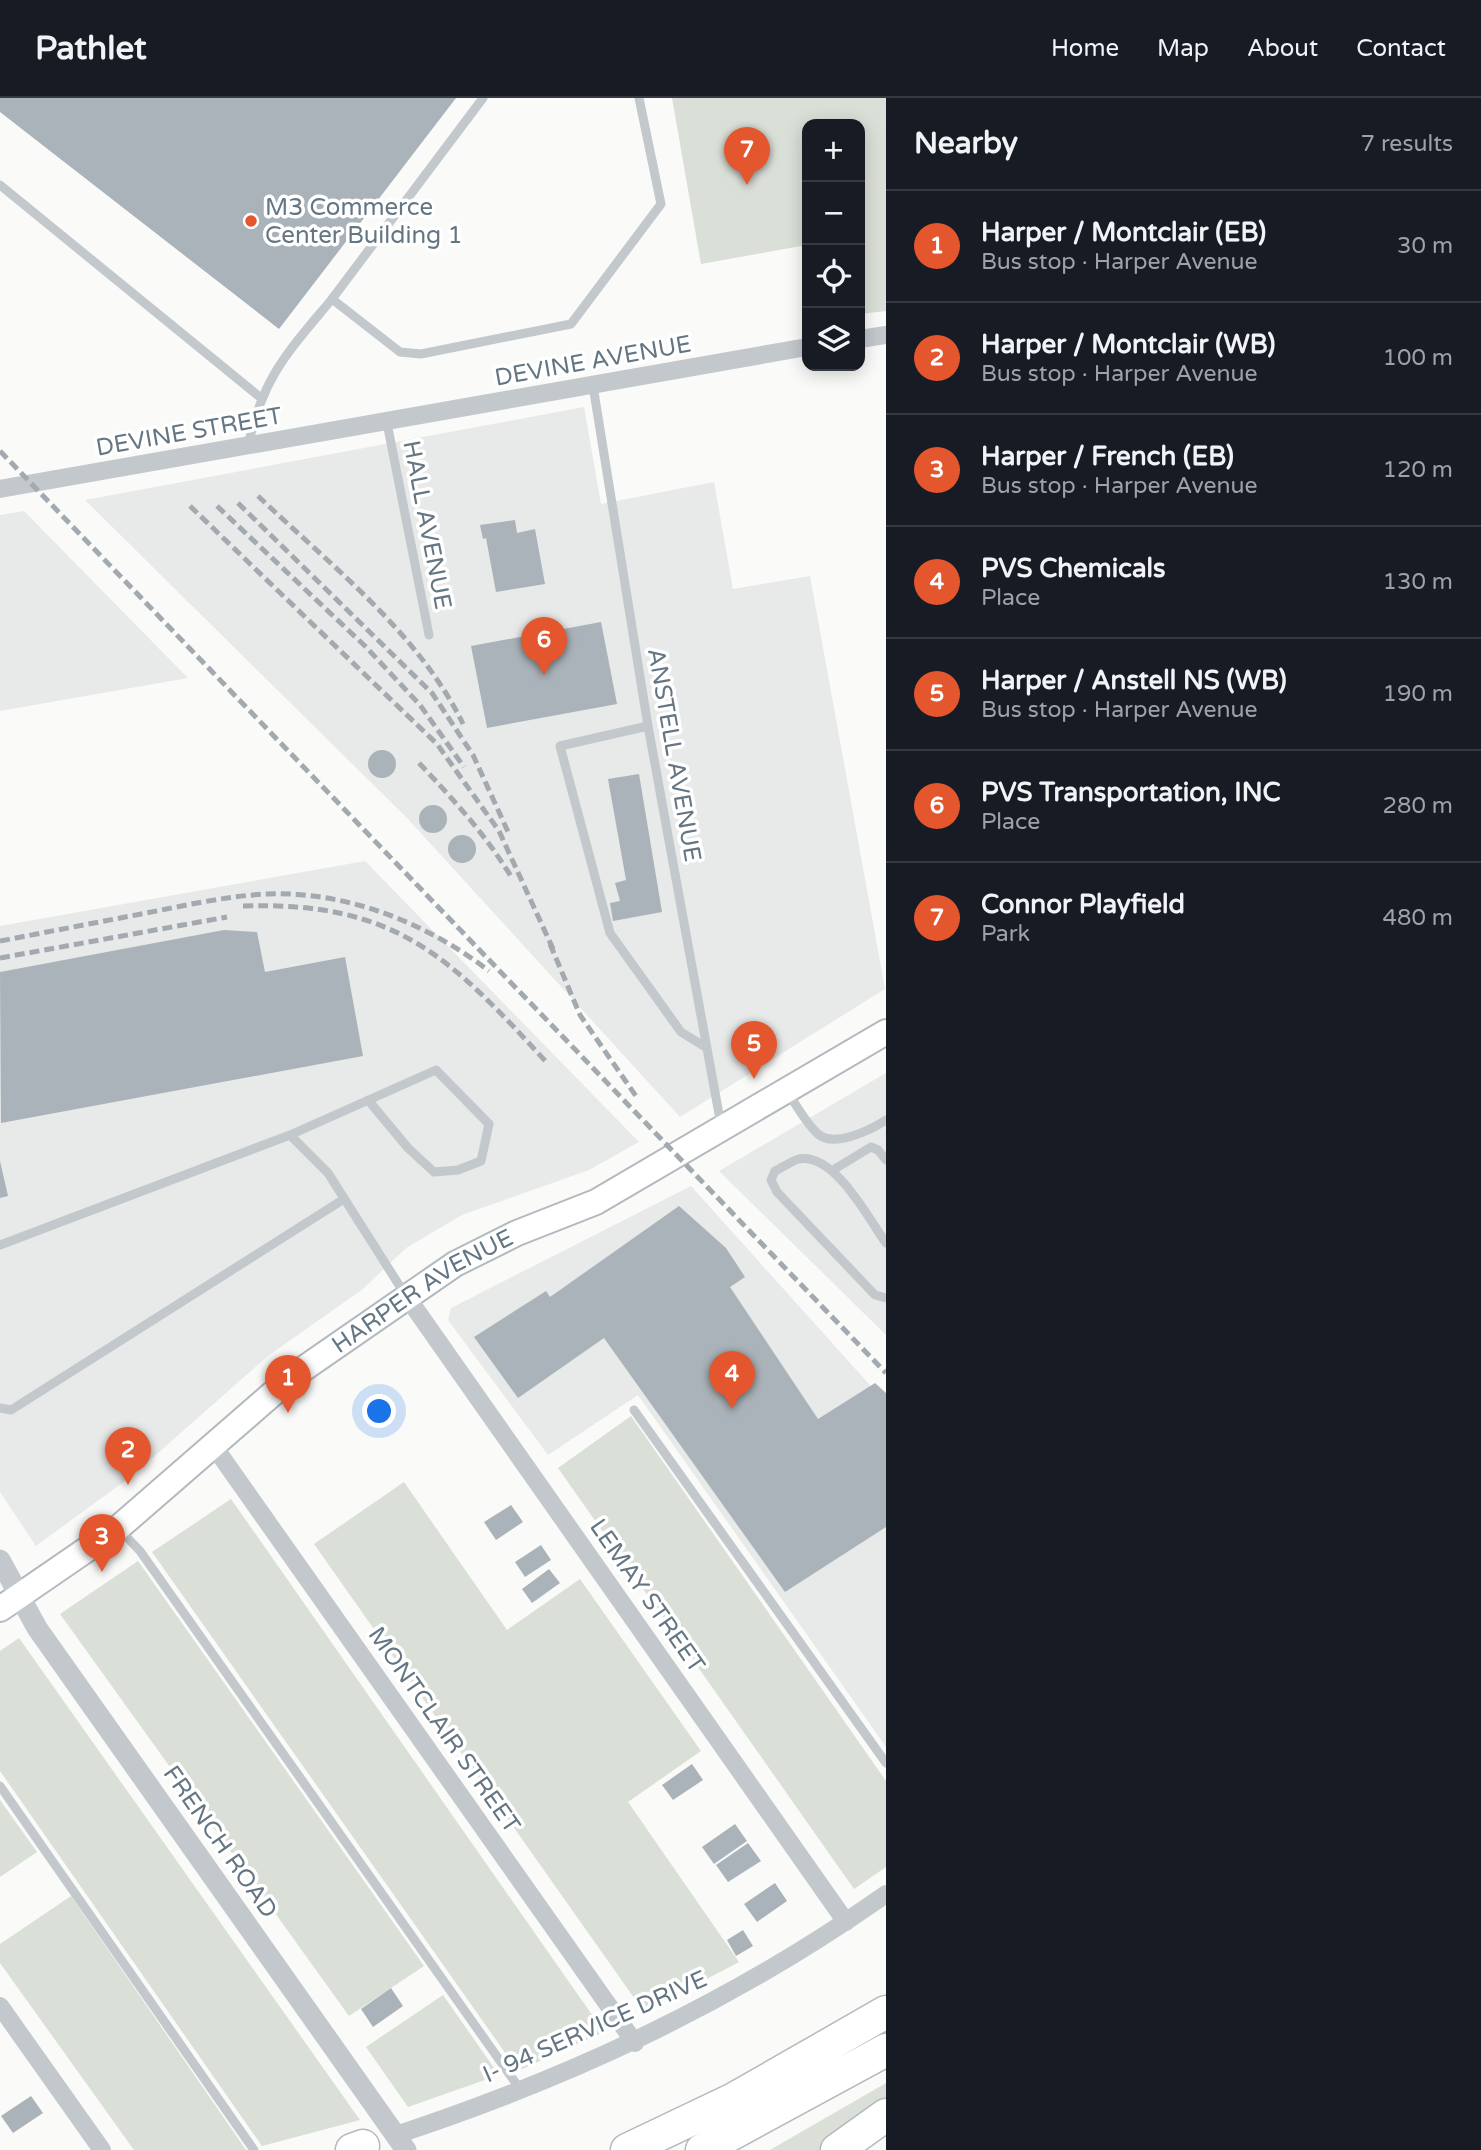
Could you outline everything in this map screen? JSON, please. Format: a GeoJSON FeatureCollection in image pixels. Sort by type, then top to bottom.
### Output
{"type":"FeatureCollection","features":[{"type":"Feature","properties":{"kind":"highway"},"geometry":{"type":"LineString","coordinates":[[626,2150],[734,2099],[886,2012]]}},
{"type":"Feature","properties":{"kind":"highway"},"geometry":{"type":"LineString","coordinates":[[702,2150],[886,2050]]}},
{"type":"Feature","properties":{"kind":"highway"},"geometry":{"type":"LineString","coordinates":[[837,2150],[886,2115]]}},
{"type":"Feature","properties":{"kind":"main road","name":"HARPER AVENUE"},"geometry":{"type":"LineString","coordinates":[[10,1603],[118,1528],[293,1376],[407,1297],[481,1250],[596,1202],[886,1032]]}},
{"type":"Feature","properties":{"kind":"street"},"geometry":{"type":"LineString","coordinates":[[865,338],[886,335]]}},
{"type":"Feature","properties":{"kind":"street","name":"DEVINE AVENUE"},"geometry":{"type":"LineString","coordinates":[[387,423],[802,348]]}},
{"type":"Feature","properties":{"kind":"street","name":"DEVINE STREET"},"geometry":{"type":"LineString","coordinates":[[0,489],[387,423]]}},
{"type":"Feature","properties":{"kind":"street","name":"LEMAY STREET"},"geometry":{"type":"LineString","coordinates":[[407,1297],[846,1922]]}},
{"type":"Feature","properties":{"kind":"street","name":"MONTCLAIR STREET"},"geometry":{"type":"LineString","coordinates":[[213,1445],[635,2043]]}},
{"type":"Feature","properties":{"kind":"street","name":"FRENCH ROAD"},"geometry":{"type":"LineString","coordinates":[[0,1560],[10,1603],[37,1628],[401,2143]]}},
{"type":"Feature","properties":{"kind":"street","name":"I- 94 SERVICE DRIVE"},"geometry":{"type":"LineString","coordinates":[[353,2149],[401,2143],[635,2043],[744,1986],[886,1894]]}},
{"type":"Feature","properties":{"kind":"street"},"geometry":{"type":"LineString","coordinates":[[0,2006],[102,2150]]}},
{"type":"Feature","properties":{"kind":"lane"},"geometry":{"type":"LineString","coordinates":[[247,447],[261,398],[276,368],[332,299],[483,98]]}},
{"type":"Feature","properties":{"kind":"lane"},"geometry":{"type":"LineString","coordinates":[[332,299],[400,352],[421,354],[571,324],[661,204],[639,98]]}},
{"type":"Feature","properties":{"kind":"lane"},"geometry":{"type":"LineString","coordinates":[[0,186],[261,398]]}},
{"type":"Feature","properties":{"kind":"lane","name":"ANSTELL AVENUE"},"geometry":{"type":"LineString","coordinates":[[593,386],[648,726],[722,1130]]}},
{"type":"Feature","properties":{"kind":"lane","name":"HALL AVENUE"},"geometry":{"type":"LineString","coordinates":[[387,423],[429,635]]}},
{"type":"Feature","properties":{"kind":"lane"},"geometry":{"type":"LineString","coordinates":[[648,726],[560,746],[610,933],[681,1032],[707,1048]]}},
{"type":"Feature","properties":{"kind":"lane"},"geometry":{"type":"LineString","coordinates":[[0,1245],[290,1135],[436,1070],[489,1124],[481,1161],[458,1170],[434,1172],[408,1148],[369,1100]]}},
{"type":"Feature","properties":{"kind":"lane"},"geometry":{"type":"LineString","coordinates":[[787,1091],[819,1135],[831,1139],[854,1135],[886,1120]]}},
{"type":"Feature","properties":{"kind":"lane"},"geometry":{"type":"LineString","coordinates":[[290,1135],[328,1173],[407,1297]]}},
{"type":"Feature","properties":{"kind":"lane"},"geometry":{"type":"LineString","coordinates":[[833,1170],[871,1147],[878,1150],[886,1160]]}},
{"type":"Feature","properties":{"kind":"lane"},"geometry":{"type":"LineString","coordinates":[[886,1242],[833,1170],[817,1161],[799,1159],[775,1171],[771,1180],[777,1192],[875,1295],[886,1298]]}},
{"type":"Feature","properties":{"kind":"lane"},"geometry":{"type":"LineString","coordinates":[[0,1408],[11,1410],[344,1199]]}},
{"type":"Feature","properties":{"kind":"lane"},"geometry":{"type":"LineString","coordinates":[[634,1410],[886,1763]]}},
{"type":"Feature","properties":{"kind":"lane"},"geometry":{"type":"LineString","coordinates":[[118,1528],[156,1573],[522,2092]]}},
{"type":"Feature","properties":{"kind":"lane"},"geometry":{"type":"LineString","coordinates":[[0,1786],[254,2150]]}},
{"type":"Feature","properties":{"kind":"shaded area"},"geometry":{"type":"Polygon","coordinates":[[[672,98],[886,98],[886,311],[865,313],[865,119],[802,119],[802,246],[701,264],[672,98]]]}},
{"type":"Feature","properties":{"kind":"shaded area"},"geometry":{"type":"Polygon","coordinates":[[[584,407],[601,504],[714,482],[733,589],[810,576],[885,989],[680,1117],[408,819],[85,500],[584,407]]]}},
{"type":"Feature","properties":{"kind":"shaded area"},"geometry":{"type":"Polygon","coordinates":[[[24,511],[188,678],[0,711],[0,515],[24,511]]]}},
{"type":"Feature","properties":{"kind":"shaded area"},"geometry":{"type":"Polygon","coordinates":[[[365,861],[639,1142],[589,1170],[462,1215],[406,1248],[363,1289],[268,1356],[133,1475],[36,1546],[0,1492],[0,926],[365,861]]]}},
{"type":"Feature","properties":{"kind":"shaded area"},"geometry":{"type":"Polygon","coordinates":[[[886,1073],[886,1335],[719,1171],[886,1073]]]}},
{"type":"Feature","properties":{"kind":"shaded area"},"geometry":{"type":"Polygon","coordinates":[[[691,1186],[886,1403],[886,1747],[638,1395],[548,1455],[448,1320],[451,1308],[691,1186]]]}},
{"type":"Feature","properties":{"kind":"shaded area"},"geometry":{"type":"Polygon","coordinates":[[[631,1416],[886,1781],[886,1867],[854,1889],[558,1468],[631,1416]]]}},
{"type":"Feature","properties":{"kind":"shaded area"},"geometry":{"type":"Polygon","coordinates":[[[404,1482],[507,1630],[580,1579],[701,1751],[628,1802],[739,1962],[644,2012],[314,1544],[404,1482]]]}},
{"type":"Feature","properties":{"kind":"shaded area"},"geometry":{"type":"Polygon","coordinates":[[[231,1499],[604,2032],[518,2071],[152,1552],[231,1499]]]}},
{"type":"Feature","properties":{"kind":"shaded area"},"geometry":{"type":"Polygon","coordinates":[[[138,1561],[424,1966],[349,2016],[60,1614],[138,1561]]]}},
{"type":"Feature","properties":{"kind":"shaded area"},"geometry":{"type":"Polygon","coordinates":[[[19,1638],[360,2120],[262,2146],[0,1771],[0,1651],[19,1638]]]}},
{"type":"Feature","properties":{"kind":"shaded area"},"geometry":{"type":"Polygon","coordinates":[[[0,1800],[37,1852],[0,1877],[0,1800]]]}},
{"type":"Feature","properties":{"kind":"shaded area"},"geometry":{"type":"Polygon","coordinates":[[[71,1896],[246,2150],[134,2150],[0,1963],[0,1944],[71,1896]]]}},
{"type":"Feature","properties":{"kind":"shaded area"},"geometry":{"type":"Polygon","coordinates":[[[443,1995],[499,2075],[408,2107],[366,2047],[443,1995]]]}},
{"type":"Feature","properties":{"kind":"shaded area"},"geometry":{"type":"Polygon","coordinates":[[[886,2083],[886,2111],[828,2150],[770,2150],[886,2083]]]}},
{"type":"Feature","properties":{"kind":"building","name":"M3 Commerce Center Building 1"},"geometry":{"type":"Polygon","coordinates":[[[0,98],[456,98],[279,329],[0,112],[0,98]]]}},
{"type":"Feature","properties":{"kind":"building"},"geometry":{"type":"Polygon","coordinates":[[[515,520],[517,533],[535,529],[545,584],[496,592],[486,538],[483,539],[480,525],[515,520]]]}},
{"type":"Feature","properties":{"kind":"building"},"geometry":{"type":"Polygon","coordinates":[[[601,622],[617,704],[487,728],[471,646],[601,622]]]}},
{"type":"Feature","properties":{"kind":"building"},"geometry":{"type":"Polygon","coordinates":[[[382,750],[392,754],[396,764],[392,774],[382,778],[372,774],[368,764],[372,754],[382,750]]]}},
{"type":"Feature","properties":{"kind":"building"},"geometry":{"type":"Polygon","coordinates":[[[639,774],[662,912],[613,921],[610,903],[620,901],[615,883],[626,880],[608,779],[639,774]]]}},
{"type":"Feature","properties":{"kind":"building"},"geometry":{"type":"Polygon","coordinates":[[[433,805],[443,809],[447,819],[443,829],[433,833],[423,829],[419,819],[423,809],[433,805]]]}},
{"type":"Feature","properties":{"kind":"building"},"geometry":{"type":"Polygon","coordinates":[[[462,835],[472,839],[476,849],[472,859],[462,863],[452,859],[448,849],[452,839],[462,835]]]}},
{"type":"Feature","properties":{"kind":"building"},"geometry":{"type":"Polygon","coordinates":[[[224,930],[257,932],[265,972],[345,957],[363,1056],[1,1123],[0,972],[224,930]]]}},
{"type":"Feature","properties":{"kind":"building"},"geometry":{"type":"Polygon","coordinates":[[[0,1161],[8,1196],[0,1198],[0,1161]]]}},
{"type":"Feature","properties":{"kind":"building"},"geometry":{"type":"Polygon","coordinates":[[[679,1206],[726,1248],[745,1277],[730,1287],[818,1419],[875,1383],[886,1393],[886,1527],[785,1592],[604,1338],[518,1398],[474,1337],[546,1291],[550,1297],[679,1206]]]}},
{"type":"Feature","properties":{"kind":"building"},"geometry":{"type":"Polygon","coordinates":[[[511,1505],[523,1522],[496,1540],[484,1522],[511,1505]]]}},
{"type":"Feature","properties":{"kind":"building"},"geometry":{"type":"Polygon","coordinates":[[[541,1545],[551,1560],[525,1577],[515,1562],[541,1545]]]}},
{"type":"Feature","properties":{"kind":"building"},"geometry":{"type":"Polygon","coordinates":[[[549,1569],[560,1583],[532,1603],[522,1589],[549,1569]]]}},
{"type":"Feature","properties":{"kind":"building"},"geometry":{"type":"Polygon","coordinates":[[[692,1764],[703,1780],[673,1800],[662,1785],[692,1764]]]}},
{"type":"Feature","properties":{"kind":"building"},"geometry":{"type":"Polygon","coordinates":[[[735,1824],[747,1841],[714,1864],[702,1847],[735,1824]]]}},
{"type":"Feature","properties":{"kind":"building"},"geometry":{"type":"Polygon","coordinates":[[[748,1843],[761,1861],[728,1882],[716,1865],[748,1843]]]}},
{"type":"Feature","properties":{"kind":"building"},"geometry":{"type":"Polygon","coordinates":[[[775,1883],[787,1901],[757,1922],[744,1904],[775,1883]]]}},
{"type":"Feature","properties":{"kind":"building"},"geometry":{"type":"Polygon","coordinates":[[[743,1930],[753,1946],[736,1956],[727,1940],[743,1930]]]}},
{"type":"Feature","properties":{"kind":"building"},"geometry":{"type":"Polygon","coordinates":[[[391,1988],[403,2006],[373,2027],[361,2009],[391,1988]]]}},
{"type":"Feature","properties":{"kind":"building"},"geometry":{"type":"Polygon","coordinates":[[[31,2096],[43,2113],[13,2133],[1,2116],[31,2096]]]}},
{"type":"Feature","properties":{"kind":"railway"},"geometry":{"type":"LineString","coordinates":[[0,451],[886,1373]]}},
{"type":"Feature","properties":{"kind":"railway"},"geometry":{"type":"LineString","coordinates":[[258,496],[371,601],[398,630],[444,691],[463,724]]}},
{"type":"Feature","properties":{"kind":"railway"},"geometry":{"type":"LineString","coordinates":[[238,503],[432,693],[473,755],[509,834]]}},
{"type":"Feature","properties":{"kind":"railway"},"geometry":{"type":"LineString","coordinates":[[190,506],[437,744],[499,831],[554,951]]}},
{"type":"Feature","properties":{"kind":"railway"},"geometry":{"type":"LineString","coordinates":[[217,506],[365,646],[420,705],[464,767]]}},
{"type":"Feature","properties":{"kind":"railway"},"geometry":{"type":"LineString","coordinates":[[419,763],[480,832],[512,878]]}},
{"type":"Feature","properties":{"kind":"railway"},"geometry":{"type":"LineString","coordinates":[[0,941],[220,899],[297,894],[356,904],[385,913],[439,938],[489,971]]}},
{"type":"Feature","properties":{"kind":"railway"},"geometry":{"type":"LineString","coordinates":[[243,906],[296,907],[342,914],[382,926],[417,943],[481,994],[548,1064]]}},
{"type":"Feature","properties":{"kind":"railway"},"geometry":{"type":"LineString","coordinates":[[0,958],[227,917]]}},
{"type":"Feature","properties":{"kind":"railway"},"geometry":{"type":"LineString","coordinates":[[550,944],[580,1015],[638,1099]]}},
{"type":"Feature","properties":{"kind":"place","name":"Connor Playfield"},"geometry":{"type":"Point","coordinates":[747,185]}},
{"type":"Feature","properties":{"kind":"place","name":"M3 Commerce Center Building 1"},"geometry":{"type":"Point","coordinates":[251,221]}},
{"type":"Feature","properties":{"kind":"place","name":"PVS Transportation, INC"},"geometry":{"type":"Point","coordinates":[544,675]}},
{"type":"Feature","properties":{"kind":"place","name":"Harper / Anstell NS (WB)"},"geometry":{"type":"Point","coordinates":[754,1079]}},
{"type":"Feature","properties":{"kind":"place","name":"PVS Chemicals"},"geometry":{"type":"Point","coordinates":[732,1409]}},
{"type":"Feature","properties":{"kind":"place","name":"Harper / Montclair (EB)"},"geometry":{"type":"Point","coordinates":[288,1413]}},
{"type":"Feature","properties":{"kind":"place","name":"Harper / Montclair (WB)"},"geometry":{"type":"Point","coordinates":[128,1485]}},
{"type":"Feature","properties":{"kind":"place","name":"Harper / French (EB)"},"geometry":{"type":"Point","coordinates":[102,1572]}}]}
